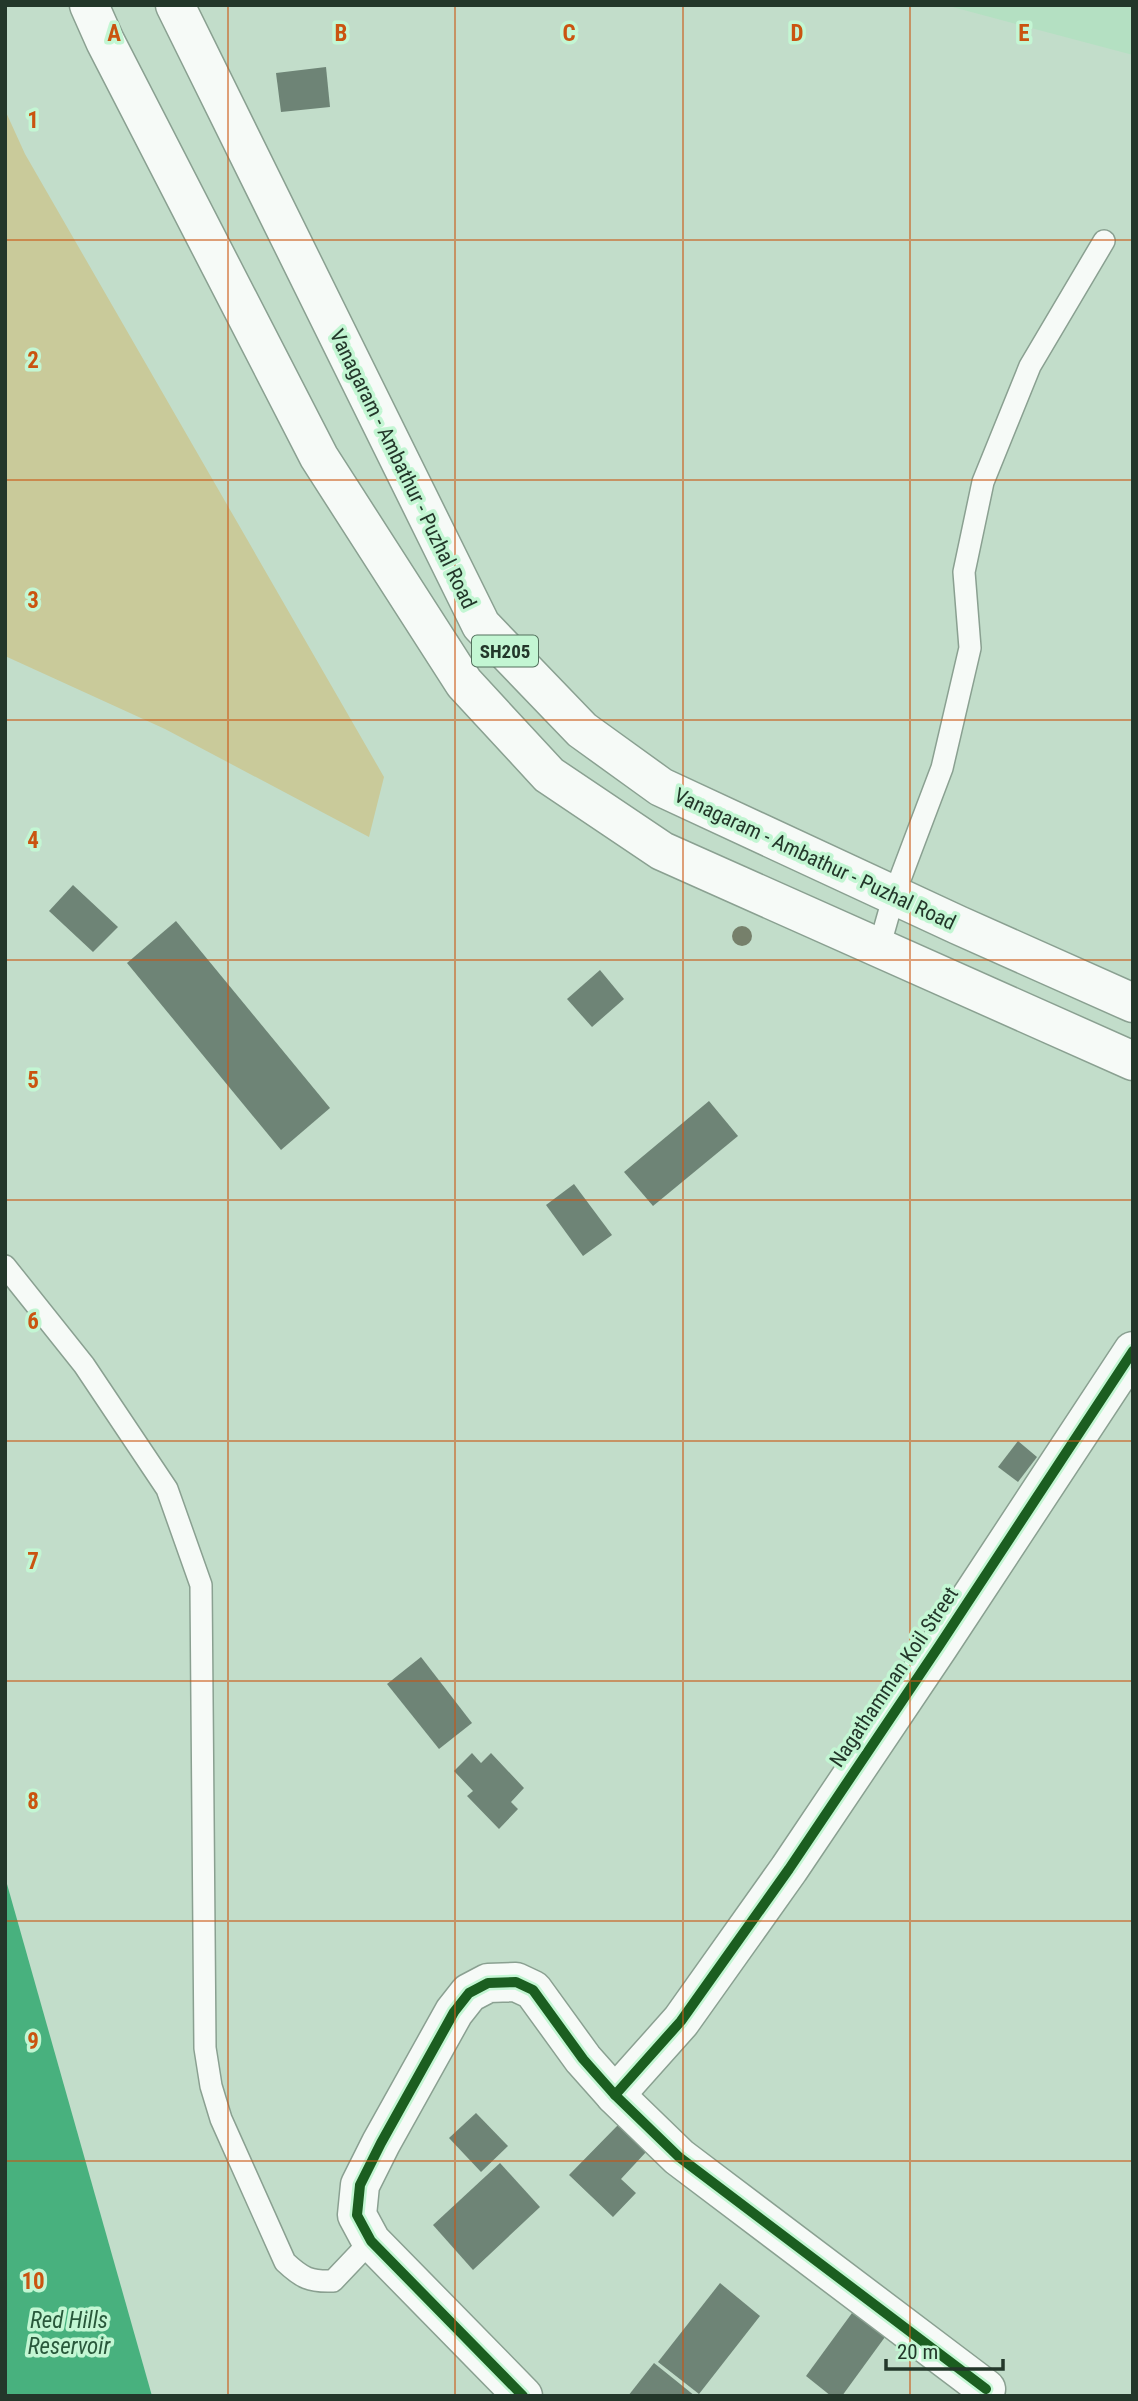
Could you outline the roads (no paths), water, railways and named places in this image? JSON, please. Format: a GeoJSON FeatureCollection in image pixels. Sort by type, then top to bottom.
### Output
{"type":"FeatureCollection","features":[{"type":"Feature","properties":{"kind":"main road"},"geometry":{"type":"LineString","coordinates":[[89,5],[104,41],[319,457],[464,683],[549,775],[662,851],[1133,1061]]}},
{"type":"Feature","properties":{"kind":"main road","name":"Vanagaram - Ambathur - Puzhal Road"},"geometry":{"type":"LineString","coordinates":[[175,5],[481,625],[582,730],[661,787],[1133,1003]]}},
{"type":"Feature","properties":{"kind":"main road","name":"Nagathamman Koil Street"},"geometry":{"type":"LineString","coordinates":[[615,2095],[681,2021],[789,1869],[1133,1350]]}},
{"type":"Feature","properties":{"kind":"main road"},"geometry":{"type":"LineString","coordinates":[[523,2396],[371,2241],[358,2215],[360,2185],[454,2012],[469,1993],[488,1983],[516,1982],[533,1990],[583,2059],[615,2095],[680,2157],[986,2389]]}},
{"type":"Feature","properties":{"kind":"lane"},"geometry":{"type":"LineString","coordinates":[[879,948],[894,895],[942,768],[970,648],[964,572],[983,482],[1030,366],[1104,241]]}},
{"type":"Feature","properties":{"kind":"lane"},"geometry":{"type":"LineString","coordinates":[[5,1266],[84,1365],[167,1489],[201,1585],[205,2048],[220,2119],[285,2262],[300,2277],[333,2281],[371,2241]]}},
{"type":"Feature","properties":{"kind":"water","name":"Red Hills Reservoir"},"geometry":{"type":"Polygon","coordinates":[[[5,1877],[152,2396],[5,2396],[5,1877]]]}}]}
